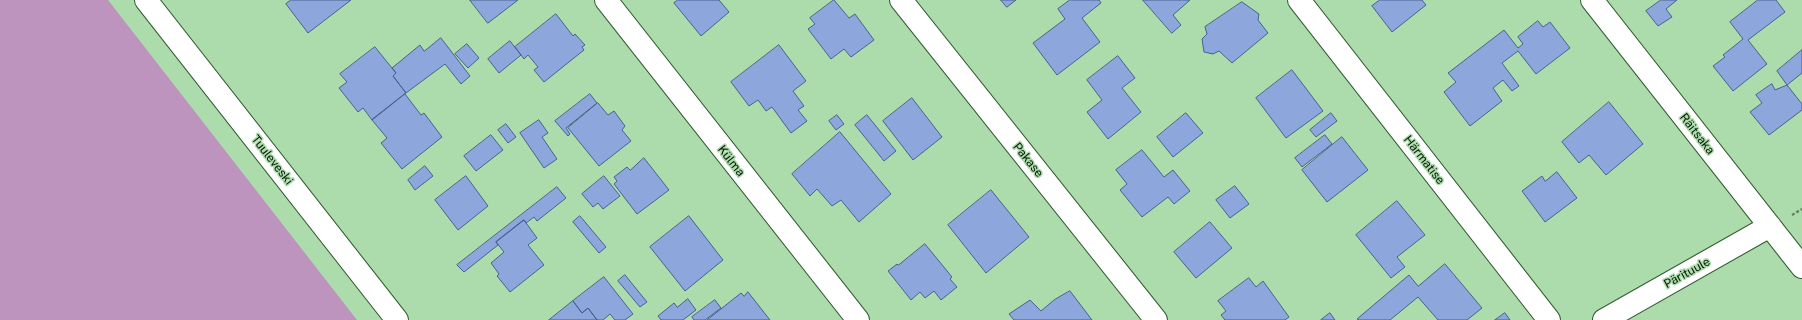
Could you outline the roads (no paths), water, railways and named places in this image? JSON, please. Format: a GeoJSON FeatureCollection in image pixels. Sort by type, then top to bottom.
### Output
{"type":"FeatureCollection","features":[{"type":"Feature","properties":{"kind":"street","name":"Tuuleveski"},"geometry":{"type":"LineString","coordinates":[[146,0],[397,320]]}},
{"type":"Feature","properties":{"kind":"street","name":"Külma"},"geometry":{"type":"LineString","coordinates":[[606,0],[858,320]]}},
{"type":"Feature","properties":{"kind":"street","name":"Pakase"},"geometry":{"type":"LineString","coordinates":[[901,0],[1156,320]]}},
{"type":"Feature","properties":{"kind":"street","name":"Härmatise"},"geometry":{"type":"LineString","coordinates":[[1299,0],[1549,320]]}},
{"type":"Feature","properties":{"kind":"street","name":"Räitsaka"},"geometry":{"type":"LineString","coordinates":[[1592,0],[1802,267]]}},
{"type":"Feature","properties":{"kind":"street","name":"Pärituule"},"geometry":{"type":"LineString","coordinates":[[1604,320],[1770,226]]}}]}
